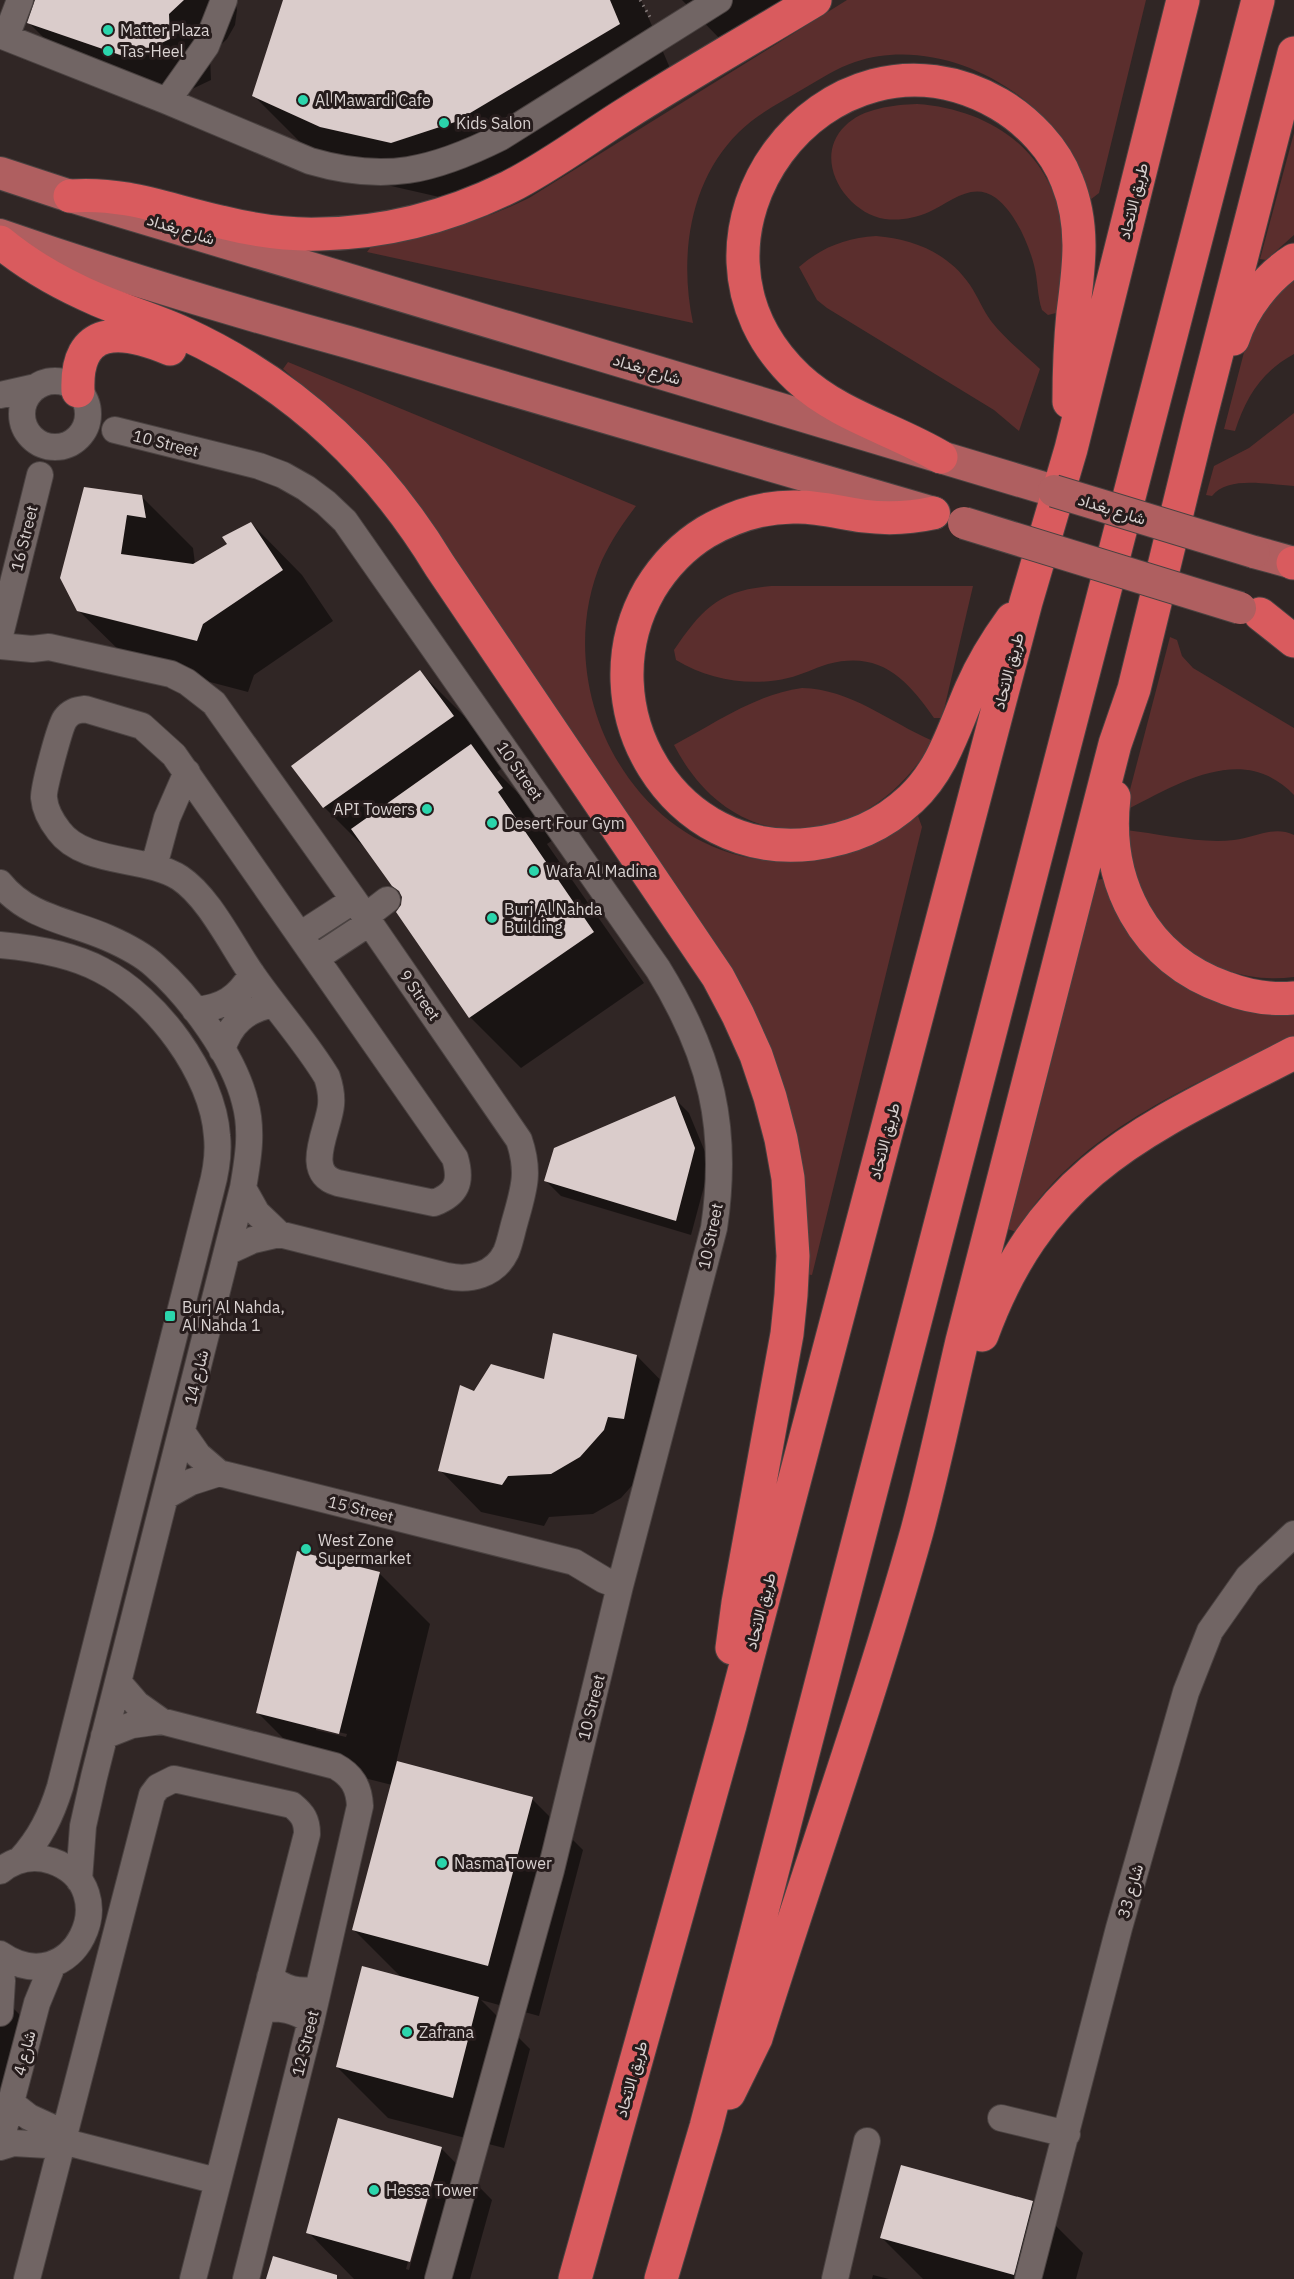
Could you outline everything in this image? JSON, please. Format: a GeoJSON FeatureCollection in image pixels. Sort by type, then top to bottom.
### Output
{"type":"FeatureCollection","features":[{"type":"Feature","properties":{"kind":"highway"},"geometry":{"type":"LineString","coordinates":[[70,196],[117,196],[223,223],[287,233],[359,232],[409,224],[474,203],[509,187],[546,166],[623,115],[815,0]]}},
{"type":"Feature","properties":{"kind":"highway","name":"طريق الاتحاد"},"geometry":{"type":"LineString","coordinates":[[575,2279],[730,1725],[1026,602],[1071,449],[1183,0]]}},
{"type":"Feature","properties":{"kind":"highway"},"geometry":{"type":"LineString","coordinates":[[661,2279],[706,2127],[1258,0]]}},
{"type":"Feature","properties":{"kind":"highway"},"geometry":{"type":"LineString","coordinates":[[706,2127],[743,2069],[756,2037],[874,1674],[917,1531],[943,1432],[962,1341],[1115,744],[1134,689],[1198,423],[1294,52]]}},
{"type":"Feature","properties":{"kind":"highway"},"geometry":{"type":"LineString","coordinates":[[941,457],[901,435],[836,406],[815,393],[797,377],[771,345],[755,316],[744,269],[743,246],[749,210],[761,177],[773,156],[806,121],[825,107],[846,96],[891,83],[914,81],[938,83],[961,88],[988,98],[1012,112],[1034,131],[1052,153],[1066,178],[1076,204],[1080,246],[1070,347],[1071,449]]}},
{"type":"Feature","properties":{"kind":"highway"},"geometry":{"type":"LineString","coordinates":[[0,242],[28,262],[74,289],[212,347],[242,363],[298,402],[352,450],[400,505],[718,977],[738,1015],[756,1055],[781,1139],[791,1217],[791,1295],[787,1334],[738,1602],[729,1684],[730,1725]]}},
{"type":"Feature","properties":{"kind":"highway"},"geometry":{"type":"LineString","coordinates":[[1198,423],[1216,388],[1243,316],[1266,285],[1294,260]]}},
{"type":"Feature","properties":{"kind":"highway"},"geometry":{"type":"LineString","coordinates":[[82,398],[77,371],[83,354],[97,341],[116,335],[134,336],[174,351],[207,368],[283,415],[364,485],[440,566]]}},
{"type":"Feature","properties":{"kind":"highway"},"geometry":{"type":"LineString","coordinates":[[933,513],[880,518],[820,508],[772,508],[725,522],[684,548],[667,565],[655,581],[637,616],[627,661],[627,687],[630,713],[639,739],[650,762],[676,797],[711,824],[751,841],[801,845],[851,836],[874,827],[913,797],[929,779],[942,758],[982,666],[1010,622],[1026,602]]}},
{"type":"Feature","properties":{"kind":"highway"},"geometry":{"type":"LineString","coordinates":[[1250,611],[1294,641]]}},
{"type":"Feature","properties":{"kind":"highway"},"geometry":{"type":"LineString","coordinates":[[1134,689],[1132,713],[1114,797],[1112,833],[1118,869],[1130,904],[1150,936],[1193,974],[1236,992],[1262,997],[1294,998]]}},
{"type":"Feature","properties":{"kind":"highway"},"geometry":{"type":"LineString","coordinates":[[943,1432],[1005,1278],[1034,1232],[1056,1204],[1090,1171],[1136,1136],[1294,1053]]}},
{"type":"Feature","properties":{"kind":"main road","name":"شارع بغداد"},"geometry":{"type":"LineString","coordinates":[[0,173],[70,196],[1294,563]]}},
{"type":"Feature","properties":{"kind":"main road"},"geometry":{"type":"LineString","coordinates":[[0,235],[222,307],[933,513],[1294,624]]}},
{"type":"Feature","properties":{"kind":"street"},"geometry":{"type":"LineString","coordinates":[[2,36],[15,0]]}},
{"type":"Feature","properties":{"kind":"street"},"geometry":{"type":"LineString","coordinates":[[2,36],[20,0]]}},
{"type":"Feature","properties":{"kind":"street"},"geometry":{"type":"LineString","coordinates":[[192,112],[206,46],[224,0]]}},
{"type":"Feature","properties":{"kind":"street"},"geometry":{"type":"LineString","coordinates":[[2,36],[167,101],[310,161],[333,168],[364,172],[397,172],[432,166],[466,154],[501,136],[719,0]]}},
{"type":"Feature","properties":{"kind":"street"},"geometry":{"type":"LineString","coordinates":[[167,101],[206,46]]}},
{"type":"Feature","properties":{"kind":"street"},"geometry":{"type":"LineString","coordinates":[[0,395],[53,381],[71,386],[115,430],[74,440],[61,446],[47,446],[40,443],[0,407]]}},
{"type":"Feature","properties":{"kind":"street"},"geometry":{"type":"LineString","coordinates":[[36,387],[30,393],[23,409],[40,475],[74,440],[87,422],[82,398]]}},
{"type":"Feature","properties":{"kind":"street","name":"10 Street"},"geometry":{"type":"LineString","coordinates":[[115,430],[275,472],[306,488],[345,521],[658,969],[686,1016],[700,1049],[713,1093],[720,1146],[718,1201],[707,1254],[620,1586],[551,1870],[438,2279]]}},
{"type":"Feature","properties":{"kind":"street","name":"16 Street"},"geometry":{"type":"LineString","coordinates":[[1,635],[40,475]]}},
{"type":"Feature","properties":{"kind":"street","name":"9 Street"},"geometry":{"type":"LineString","coordinates":[[1,635],[34,635],[50,647],[171,674],[201,691],[225,717],[374,909],[519,1140],[526,1172],[522,1200],[506,1252],[497,1264],[485,1273],[467,1279],[447,1276],[279,1234]]}},
{"type":"Feature","properties":{"kind":"street"},"geometry":{"type":"LineString","coordinates":[[85,709],[142,726],[159,740],[187,772],[455,1158],[459,1172],[457,1186],[449,1197],[434,1203],[338,1183],[322,1174],[318,1166],[331,1107],[330,1086],[321,1068],[273,1004],[194,890],[182,879],[153,866],[76,846],[60,834],[49,817],[44,797],[61,727],[64,720],[76,710],[85,709]]}},
{"type":"Feature","properties":{"kind":"street"},"geometry":{"type":"LineString","coordinates":[[153,866],[166,818],[187,772]]}},
{"type":"Feature","properties":{"kind":"street","name":"شارع 14"},"geometry":{"type":"LineString","coordinates":[[0,883],[21,903],[41,915],[97,933],[133,951],[154,966],[195,1010],[222,1050],[234,1072],[245,1101],[250,1131],[249,1155],[243,1188],[83,1826],[80,1880]]}},
{"type":"Feature","properties":{"kind":"street"},"geometry":{"type":"LineString","coordinates":[[300,935],[374,909]]}},
{"type":"Feature","properties":{"kind":"street"},"geometry":{"type":"LineString","coordinates":[[316,958],[374,909]]}},
{"type":"Feature","properties":{"kind":"street","name":"شارع 14"},"geometry":{"type":"LineString","coordinates":[[0,945],[78,960],[120,980],[139,994],[170,1029],[202,1082],[214,1117],[218,1144],[212,1190],[60,1787],[45,1827],[10,1866]]}},
{"type":"Feature","properties":{"kind":"street"},"geometry":{"type":"LineString","coordinates":[[195,1010],[220,1006],[231,1000],[244,988],[252,974]]}},
{"type":"Feature","properties":{"kind":"street"},"geometry":{"type":"LineString","coordinates":[[222,1050],[229,1032],[242,1017],[256,1008],[273,1004]]}},
{"type":"Feature","properties":{"kind":"street"},"geometry":{"type":"LineString","coordinates":[[243,1188],[257,1213],[279,1234]]}},
{"type":"Feature","properties":{"kind":"street"},"geometry":{"type":"LineString","coordinates":[[227,1252],[253,1240],[279,1234]]}},
{"type":"Feature","properties":{"kind":"street"},"geometry":{"type":"LineString","coordinates":[[182,1432],[198,1455],[219,1473]]}},
{"type":"Feature","properties":{"kind":"street"},"geometry":{"type":"LineString","coordinates":[[166,1496],[191,1482],[219,1473]]}},
{"type":"Feature","properties":{"kind":"street","name":"15 Street"},"geometry":{"type":"LineString","coordinates":[[219,1473],[574,1562]]}},
{"type":"Feature","properties":{"kind":"street","name":"شارع 33"},"geometry":{"type":"LineString","coordinates":[[1028,2279],[1119,1928],[1186,1692],[1210,1630],[1248,1577],[1294,1534]]}},
{"type":"Feature","properties":{"kind":"street"},"geometry":{"type":"LineString","coordinates":[[574,1562],[599,1559],[627,1562]]}},
{"type":"Feature","properties":{"kind":"street"},"geometry":{"type":"LineString","coordinates":[[574,1562],[604,1580],[620,1586]]}},
{"type":"Feature","properties":{"kind":"street"},"geometry":{"type":"LineString","coordinates":[[118,1682],[137,1704],[161,1720]]}},
{"type":"Feature","properties":{"kind":"street"},"geometry":{"type":"LineString","coordinates":[[104,1736],[132,1725],[161,1720]]}},
{"type":"Feature","properties":{"kind":"street","name":"12 Street"},"geometry":{"type":"LineString","coordinates":[[161,1720],[335,1766],[346,1772],[354,1782],[359,1794],[360,1806],[311,2021],[246,2279]]}},
{"type":"Feature","properties":{"kind":"street"},"geometry":{"type":"LineString","coordinates":[[27,2279],[152,1795],[165,1782],[174,1779],[292,1806],[302,1812],[307,1823],[307,1834],[193,2279]]}},
{"type":"Feature","properties":{"kind":"street"},"geometry":{"type":"LineString","coordinates":[[0,1954],[24,1966],[39,1967],[53,1964],[68,1956],[80,1944],[87,1929],[90,1912],[80,1880],[59,1864],[46,1859],[33,1858],[10,1866]]}},
{"type":"Feature","properties":{"kind":"street"},"geometry":{"type":"LineString","coordinates":[[0,1964],[2,1982],[0,2013]]}},
{"type":"Feature","properties":{"kind":"street","name":"شارع 4"},"geometry":{"type":"LineString","coordinates":[[0,2145],[38,2002],[53,1964]]}},
{"type":"Feature","properties":{"kind":"street"},"geometry":{"type":"LineString","coordinates":[[270,1977],[292,1990],[318,1989]]}},
{"type":"Feature","properties":{"kind":"street"},"geometry":{"type":"LineString","coordinates":[[262,2009],[283,2008],[311,2021]]}},
{"type":"Feature","properties":{"kind":"street"},"geometry":{"type":"LineString","coordinates":[[11,2103],[29,2117],[53,2128],[62,2140]]}},
{"type":"Feature","properties":{"kind":"street"},"geometry":{"type":"LineString","coordinates":[[1001,2118],[1067,2134]]}},
{"type":"Feature","properties":{"kind":"street"},"geometry":{"type":"LineString","coordinates":[[0,2145],[13,2142],[48,2145],[62,2140],[217,2181]]}},
{"type":"Feature","properties":{"kind":"street"},"geometry":{"type":"LineString","coordinates":[[835,2279],[867,2141]]}},
{"type":"Feature","properties":{"kind":"shaded area"},"geometry":{"type":"Polygon","coordinates":[[[847,0],[1146,0],[1099,193],[1090,200],[1052,129],[1036,110],[997,81],[952,62],[928,57],[879,56],[842,67],[770,109],[739,132],[722,152],[709,173],[692,221],[687,272],[693,323],[367,252],[373,244],[453,227],[490,215],[529,198],[847,0]]]}},
{"type":"Feature","properties":{"kind":"shaded area"},"geometry":{"type":"Polygon","coordinates":[[[917,104],[970,115],[994,126],[1015,140],[1033,158],[1047,179],[1057,203],[1063,241],[1062,272],[1056,313],[1048,315],[1042,310],[1028,247],[1015,220],[996,198],[987,193],[970,192],[924,214],[907,219],[891,220],[871,215],[846,196],[832,168],[831,154],[835,139],[845,126],[869,111],[917,104]]]}},
{"type":"Feature","properties":{"kind":"shaded area"},"geometry":{"type":"Polygon","coordinates":[[[1294,133],[1294,235],[1266,260],[1260,259],[1294,133]]]}},
{"type":"Feature","properties":{"kind":"shaded area"},"geometry":{"type":"Polygon","coordinates":[[[876,236],[917,244],[941,256],[951,264],[970,285],[996,328],[1040,369],[1019,431],[994,410],[817,300],[799,267],[835,245],[876,236]]]}},
{"type":"Feature","properties":{"kind":"shaded area"},"geometry":{"type":"Polygon","coordinates":[[[1294,276],[1294,354],[1272,369],[1256,386],[1244,407],[1235,431],[1224,429],[1248,337],[1256,319],[1294,276]]]}},
{"type":"Feature","properties":{"kind":"shaded area"},"geometry":{"type":"Polygon","coordinates":[[[288,362],[636,506],[602,560],[589,604],[585,650],[591,696],[606,739],[629,779],[660,813],[697,839],[741,856],[788,861],[834,855],[856,848],[878,840],[918,816],[922,827],[812,1275],[805,1274],[787,1101],[317,398],[283,369],[288,362]]]}},
{"type":"Feature","properties":{"kind":"shaded area"},"geometry":{"type":"Polygon","coordinates":[[[1294,413],[1294,486],[1239,483],[1228,485],[1212,496],[1206,495],[1214,466],[1249,448],[1294,413]]]}},
{"type":"Feature","properties":{"kind":"shaded area"},"geometry":{"type":"Polygon","coordinates":[[[771,586],[973,586],[942,718],[934,718],[913,691],[890,671],[863,661],[828,664],[793,677],[774,681],[745,682],[702,673],[676,660],[674,650],[694,623],[714,604],[738,592],[771,586]]]}},
{"type":"Feature","properties":{"kind":"shaded area"},"geometry":{"type":"Polygon","coordinates":[[[1170,637],[1177,640],[1182,656],[1193,668],[1294,728],[1294,795],[1275,780],[1255,771],[1234,769],[1213,772],[1192,779],[1130,808],[1126,805],[1170,637]]]}},
{"type":"Feature","properties":{"kind":"shaded area"},"geometry":{"type":"Polygon","coordinates":[[[802,688],[837,694],[853,700],[933,741],[906,778],[874,805],[839,823],[802,830],[766,826],[731,811],[700,784],[674,745],[752,703],[768,696],[802,688]]]}},
{"type":"Feature","properties":{"kind":"shaded area"},"geometry":{"type":"Polygon","coordinates":[[[1126,830],[1208,841],[1242,839],[1279,831],[1294,835],[1294,977],[1269,978],[1245,975],[1200,958],[1180,944],[1149,906],[1132,864],[1126,830]]]}},
{"type":"Feature","properties":{"kind":"shaded area"},"geometry":{"type":"Polygon","coordinates":[[[1097,880],[1105,880],[1125,924],[1294,1013],[1294,1036],[1177,1093],[1104,1138],[1071,1165],[1041,1196],[1016,1232],[1008,1229],[1094,885],[1097,880]]]}},
{"type":"Feature","properties":{"kind":"building","name":"Matter Plaza"},"geometry":{"type":"Polygon","coordinates":[[[35,0],[184,0],[169,14],[170,39],[129,58],[27,23],[35,0]]]}},
{"type":"Feature","properties":{"kind":"building"},"geometry":{"type":"Polygon","coordinates":[[[283,0],[610,0],[620,24],[455,122],[391,143],[320,127],[252,96],[283,0]]]}},
{"type":"Feature","properties":{"kind":"building"},"geometry":{"type":"Polygon","coordinates":[[[84,487],[142,495],[146,518],[127,515],[121,554],[193,564],[227,544],[222,537],[251,522],[283,570],[203,624],[197,641],[77,611],[60,578],[84,487]]]}},
{"type":"Feature","properties":{"kind":"building"},"geometry":{"type":"Polygon","coordinates":[[[420,670],[454,716],[323,808],[291,766],[420,670]]]}},
{"type":"Feature","properties":{"kind":"building","name":"Burj Al Nahda Building"},"geometry":{"type":"Polygon","coordinates":[[[471,744],[503,788],[498,792],[594,932],[469,1018],[396,912],[401,905],[402,897],[399,891],[392,886],[351,829],[471,744]]]}},
{"type":"Feature","properties":{"kind":"building"},"geometry":{"type":"Polygon","coordinates":[[[675,1096],[695,1148],[676,1221],[544,1181],[554,1148],[675,1096]]]}},
{"type":"Feature","properties":{"kind":"building"},"geometry":{"type":"Polygon","coordinates":[[[553,1333],[637,1355],[624,1419],[608,1417],[604,1430],[580,1457],[551,1474],[508,1476],[502,1485],[438,1471],[460,1385],[474,1391],[491,1364],[544,1379],[553,1333]]]}},
{"type":"Feature","properties":{"kind":"building"},"geometry":{"type":"Polygon","coordinates":[[[297,1551],[380,1572],[339,1734],[256,1713],[297,1551]]]}},
{"type":"Feature","properties":{"kind":"building","name":"Nasma Tower"},"geometry":{"type":"Polygon","coordinates":[[[397,1761],[533,1797],[488,1966],[352,1930],[397,1761]]]}},
{"type":"Feature","properties":{"kind":"building","name":"Zafrana"},"geometry":{"type":"Polygon","coordinates":[[[362,1966],[479,1997],[453,2098],[336,2067],[362,1966]]]}},
{"type":"Feature","properties":{"kind":"building","name":"Hessa Tower"},"geometry":{"type":"Polygon","coordinates":[[[338,2118],[442,2147],[410,2262],[306,2233],[338,2118]]]}},
{"type":"Feature","properties":{"kind":"building"},"geometry":{"type":"Polygon","coordinates":[[[901,2165],[1033,2201],[1014,2275],[880,2238],[901,2165]]]}},
{"type":"Feature","properties":{"kind":"building"},"geometry":{"type":"Polygon","coordinates":[[[273,2256],[337,2275],[337,2279],[266,2279],[273,2256]]]}},
{"type":"Feature","properties":{"kind":"place","name":"Matter Plaza"},"geometry":{"type":"Point","coordinates":[108,30]}},
{"type":"Feature","properties":{"kind":"place","name":"Tas-Heel"},"geometry":{"type":"Point","coordinates":[108,51]}},
{"type":"Feature","properties":{"kind":"place","name":"Al Mawardi Cafe"},"geometry":{"type":"Point","coordinates":[303,100]}},
{"type":"Feature","properties":{"kind":"place","name":"Kids Salon"},"geometry":{"type":"Point","coordinates":[444,123]}},
{"type":"Feature","properties":{"kind":"place","name":"API Towers"},"geometry":{"type":"Point","coordinates":[427,809]}},
{"type":"Feature","properties":{"kind":"place","name":"Desert Four Gym"},"geometry":{"type":"Point","coordinates":[492,823]}},
{"type":"Feature","properties":{"kind":"place","name":"Wafa Al Madina"},"geometry":{"type":"Point","coordinates":[534,871]}},
{"type":"Feature","properties":{"kind":"place","name":"Burj Al Nahda Building"},"geometry":{"type":"Point","coordinates":[492,918]}},
{"type":"Feature","properties":{"kind":"place","name":"Burj Al Nahda, Al Nahda 1"},"geometry":{"type":"Point","coordinates":[170,1316]}},
{"type":"Feature","properties":{"kind":"place","name":"West Zone Supermarket"},"geometry":{"type":"Point","coordinates":[306,1549]}},
{"type":"Feature","properties":{"kind":"place","name":"Nasma Tower"},"geometry":{"type":"Point","coordinates":[442,1863]}},
{"type":"Feature","properties":{"kind":"place","name":"Zafrana"},"geometry":{"type":"Point","coordinates":[407,2032]}},
{"type":"Feature","properties":{"kind":"place","name":"Hessa Tower"},"geometry":{"type":"Point","coordinates":[374,2190]}}]}
